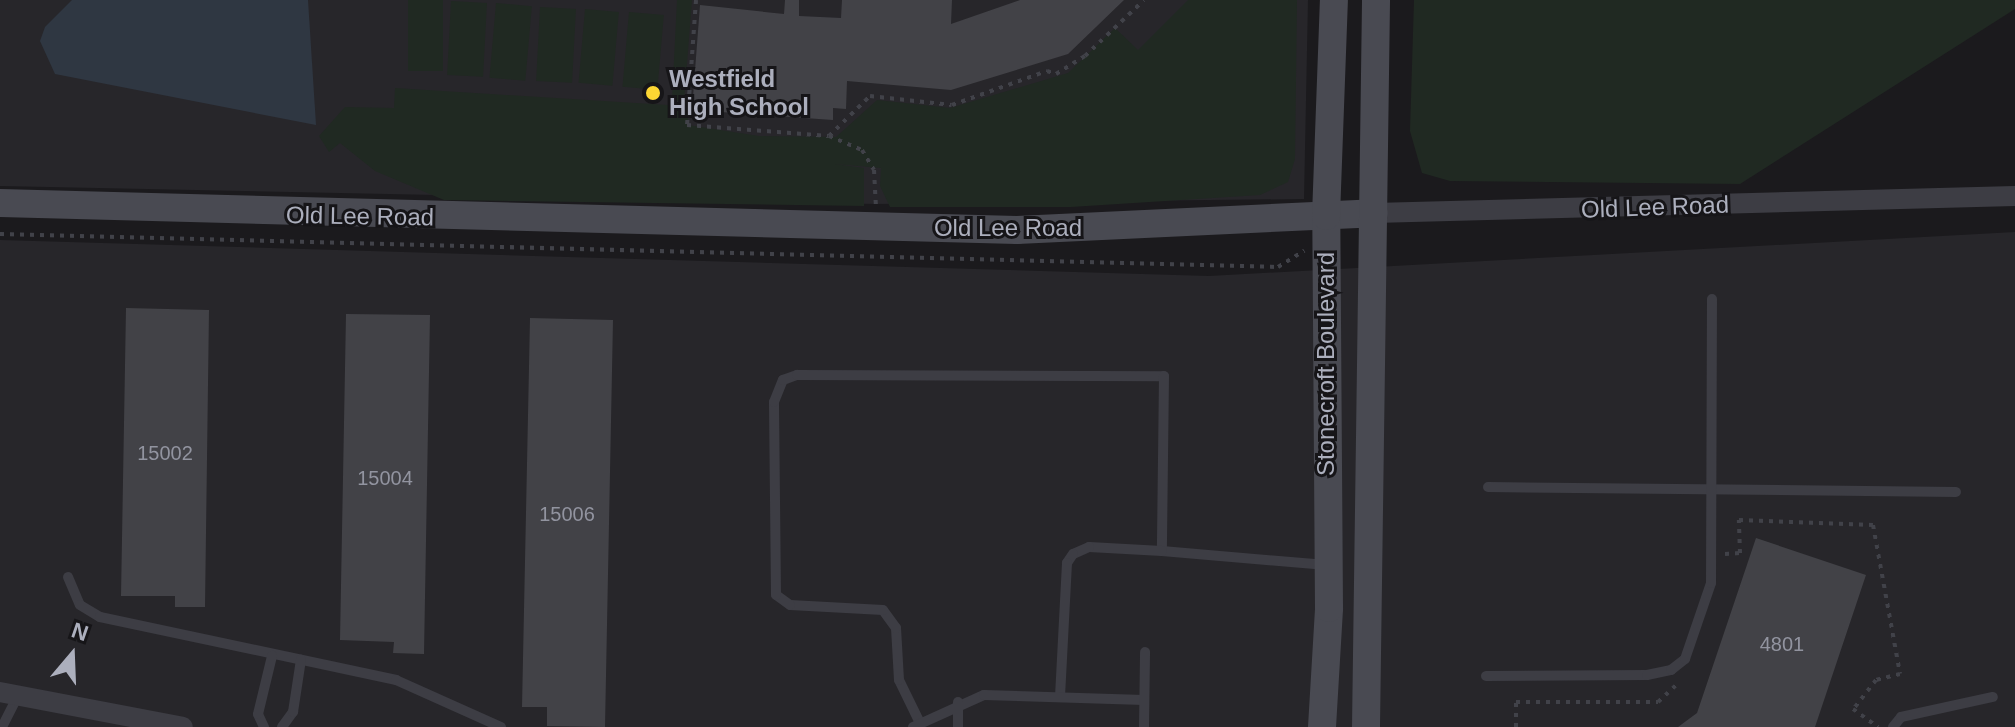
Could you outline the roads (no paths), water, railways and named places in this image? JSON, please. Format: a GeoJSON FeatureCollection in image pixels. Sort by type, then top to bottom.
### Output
{"type":"FeatureCollection","features":[{"type":"Feature","properties":{"kind":"main road","name":"Stonecroft Boulevard"},"geometry":{"type":"LineString","coordinates":[[1322,727],[1326,565],[1326,216],[1334,0]]}},
{"type":"Feature","properties":{"kind":"main road","name":"Stonecroft Boulevard"},"geometry":{"type":"LineString","coordinates":[[1366,727],[1376,0]]}},
{"type":"Feature","properties":{"kind":"main road","name":"Old Lee Road"},"geometry":{"type":"LineString","coordinates":[[0,203],[878,227],[1095,228],[1374,213]]}},
{"type":"Feature","properties":{"kind":"street","name":"Old Lee Road"},"geometry":{"type":"LineString","coordinates":[[1374,213],[2015,196]]}},
{"type":"Feature","properties":{"kind":"street"},"geometry":{"type":"LineString","coordinates":[[9,694],[183,727]]}},
{"type":"Feature","properties":{"kind":"lane"},"geometry":{"type":"LineString","coordinates":[[1486,676],[1647,675],[1679,666],[1711,583],[1712,299]]}},
{"type":"Feature","properties":{"kind":"lane"},"geometry":{"type":"LineString","coordinates":[[1144,700],[984,695],[958,702],[916,725],[899,680],[896,628],[883,610],[790,605],[776,595],[774,402],[783,380],[797,375],[1164,376],[1162,551]]}},
{"type":"Feature","properties":{"kind":"lane"},"geometry":{"type":"LineString","coordinates":[[1488,487],[1956,492]]}},
{"type":"Feature","properties":{"kind":"lane"},"geometry":{"type":"LineString","coordinates":[[1060,697],[1067,563],[1073,554],[1089,547],[1326,565]]}},
{"type":"Feature","properties":{"kind":"lane"},"geometry":{"type":"LineString","coordinates":[[68,577],[80,605],[100,617],[396,680],[501,727]]}},
{"type":"Feature","properties":{"kind":"lane"},"geometry":{"type":"LineString","coordinates":[[1144,727],[1145,652]]}},
{"type":"Feature","properties":{"kind":"lane"},"geometry":{"type":"LineString","coordinates":[[264,727],[258,714],[272,656]]}},
{"type":"Feature","properties":{"kind":"lane"},"geometry":{"type":"LineString","coordinates":[[282,727],[293,712],[301,660]]}},
{"type":"Feature","properties":{"kind":"lane"},"geometry":{"type":"LineString","coordinates":[[2,727],[9,694]]}},
{"type":"Feature","properties":{"kind":"lane"},"geometry":{"type":"LineString","coordinates":[[1893,727],[1901,717],[1993,697]]}},
{"type":"Feature","properties":{"kind":"lane"},"geometry":{"type":"LineString","coordinates":[[958,702],[958,727]]}},
{"type":"Feature","properties":{"kind":"place","name":"Westfield High School"},"geometry":{"type":"Point","coordinates":[653,93]}}]}
